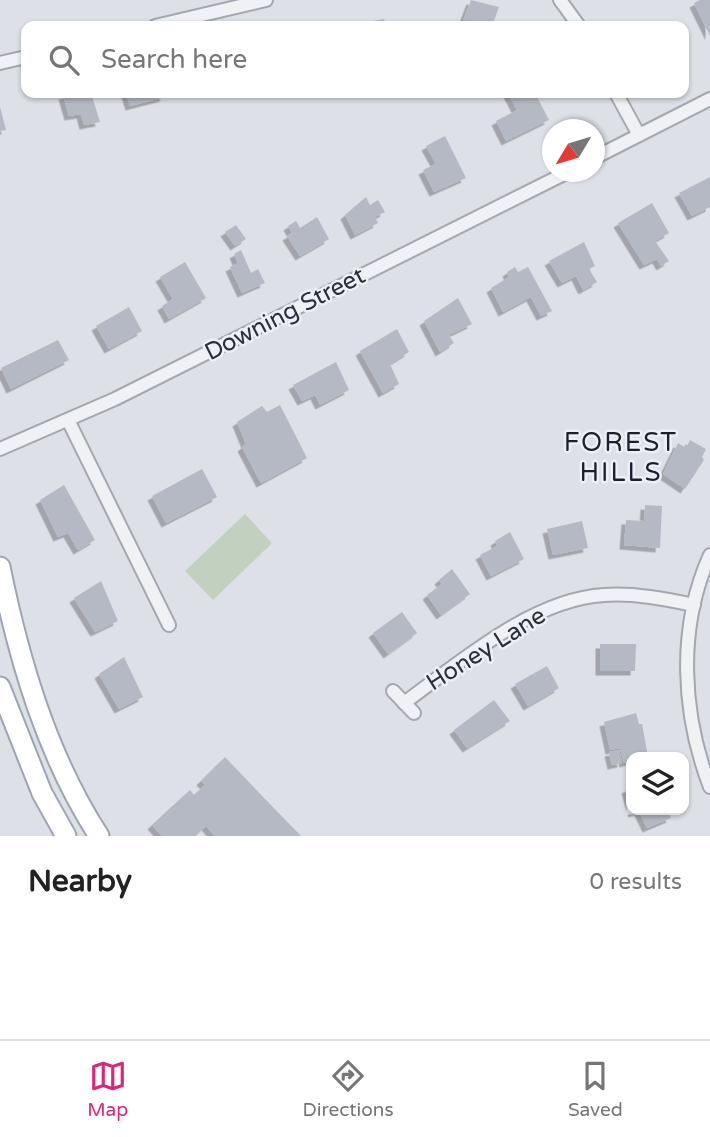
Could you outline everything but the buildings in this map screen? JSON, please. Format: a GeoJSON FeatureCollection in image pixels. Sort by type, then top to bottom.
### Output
{"type":"FeatureCollection","features":[{"type":"Feature","properties":{"kind":"main road"},"geometry":{"type":"LineString","coordinates":[[0,567],[19,650],[36,700],[93,834]]}},
{"type":"Feature","properties":{"kind":"main road"},"geometry":{"type":"LineString","coordinates":[[0,687],[31,769],[66,836]]}},
{"type":"Feature","properties":{"kind":"street"},"geometry":{"type":"LineString","coordinates":[[176,21],[265,0]]}},
{"type":"Feature","properties":{"kind":"street"},"geometry":{"type":"LineString","coordinates":[[560,0],[575,21]]}},
{"type":"Feature","properties":{"kind":"street"},"geometry":{"type":"LineString","coordinates":[[0,63],[21,58]]}},
{"type":"Feature","properties":{"kind":"street"},"geometry":{"type":"LineString","coordinates":[[619,98],[639,135]]}},
{"type":"Feature","properties":{"kind":"street"},"geometry":{"type":"LineString","coordinates":[[605,152],[710,99]]}},
{"type":"Feature","properties":{"kind":"street","name":"Downing Street"},"geometry":{"type":"LineString","coordinates":[[0,449],[68,420],[548,182]]}},
{"type":"Feature","properties":{"kind":"street"},"geometry":{"type":"LineString","coordinates":[[68,420],[169,625]]}},
{"type":"Feature","properties":{"kind":"street"},"geometry":{"type":"LineString","coordinates":[[710,555],[694,605],[688,640],[689,704],[693,734],[710,787]]}},
{"type":"Feature","properties":{"kind":"street","name":"Honey Lane"},"geometry":{"type":"LineString","coordinates":[[404,703],[522,622],[547,609],[602,595],[660,598],[694,605]]}},
{"type":"Feature","properties":{"kind":"street"},"geometry":{"type":"LineString","coordinates":[[393,691],[414,713]]}},
{"type":"Feature","properties":{"kind":"green space"},"geometry":{"type":"Polygon","coordinates":[[[245,514],[272,543],[213,600],[185,571],[245,514]]]}},
{"type":"Feature","properties":{"kind":"district","name":"FOREST HILLS"},"geometry":{"type":"Point","coordinates":[621,457]}}]}
